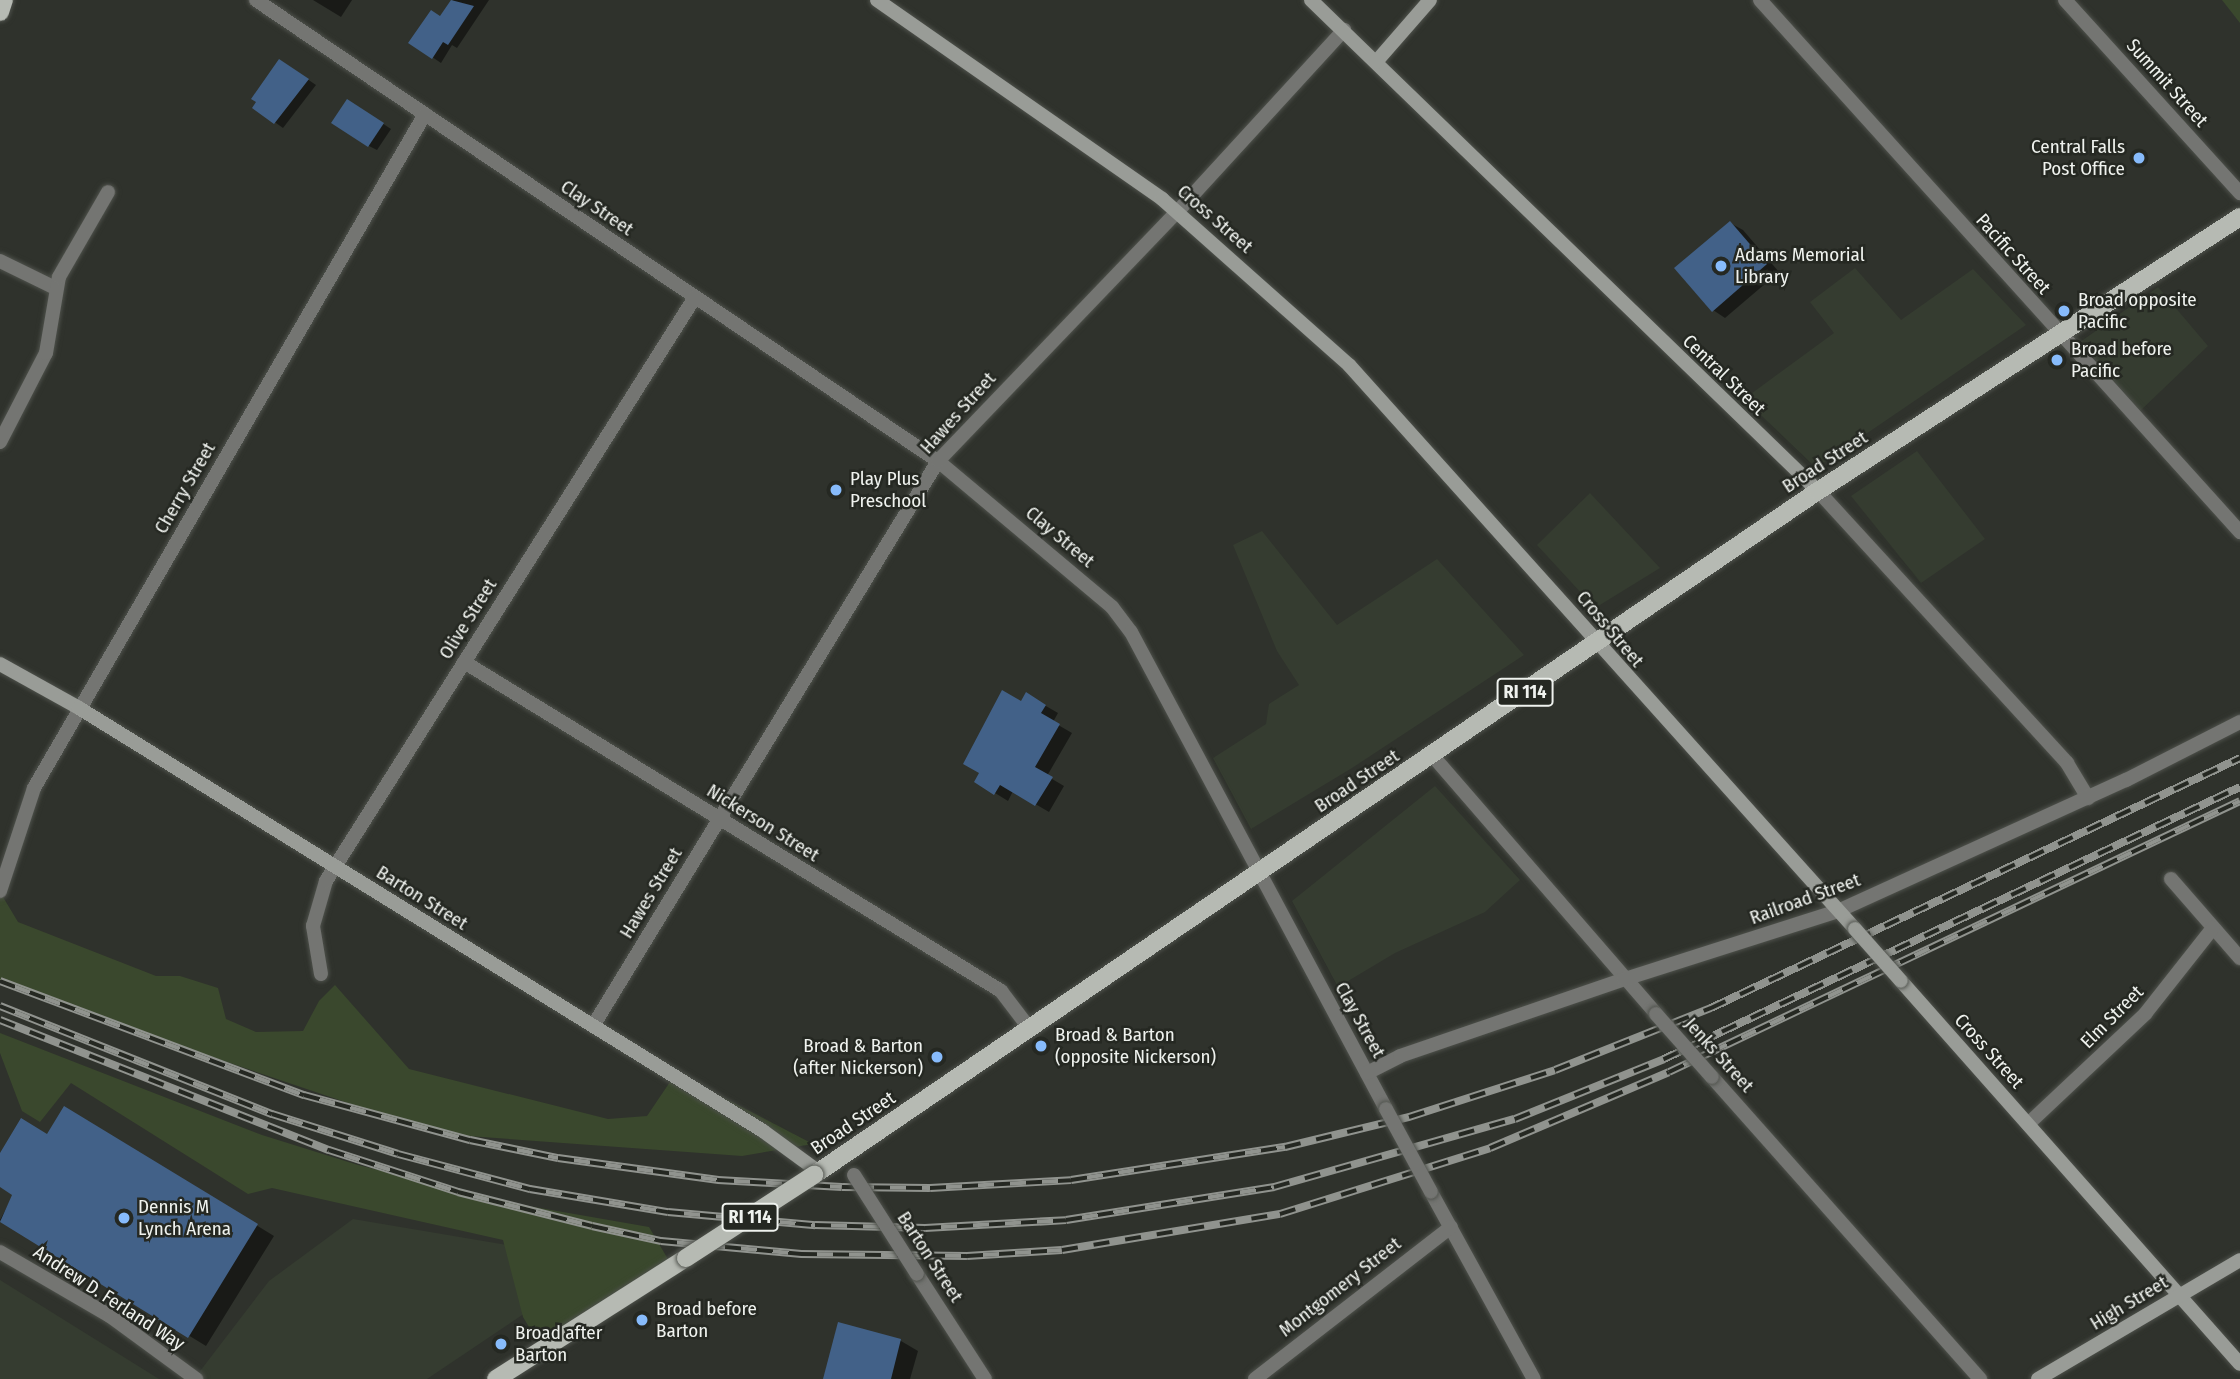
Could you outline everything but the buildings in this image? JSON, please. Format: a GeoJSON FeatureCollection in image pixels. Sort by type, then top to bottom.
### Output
{"type":"FeatureCollection","features":[{"type":"Feature","properties":{"kind":"main road"},"geometry":{"type":"LineString","coordinates":[[0,12],[4,0]]}},
{"type":"Feature","properties":{"kind":"main road","name":"Cross Street"},"geometry":{"type":"LineString","coordinates":[[877,0],[1178,211],[1367,383],[2240,1364]]}},
{"type":"Feature","properties":{"kind":"main road","name":"Central Street"},"geometry":{"type":"LineString","coordinates":[[1311,0],[1818,491]]}},
{"type":"Feature","properties":{"kind":"main road"},"geometry":{"type":"LineString","coordinates":[[1377,62],[1430,0]]}},
{"type":"Feature","properties":{"kind":"main road","name":"Broad Street"},"geometry":{"type":"LineString","coordinates":[[496,1379],[817,1173],[1818,491],[2240,217]]}},
{"type":"Feature","properties":{"kind":"main road","name":"Barton Street"},"geometry":{"type":"LineString","coordinates":[[0,664],[79,708],[797,1153],[817,1173]]}},
{"type":"Feature","properties":{"kind":"main road","name":"High Street"},"geometry":{"type":"LineString","coordinates":[[2038,1379],[2240,1259]]}},
{"type":"Feature","properties":{"kind":"street","name":"Clay Street"},"geometry":{"type":"LineString","coordinates":[[256,0],[938,461],[1124,619],[1258,874],[1534,1379]]}},
{"type":"Feature","properties":{"kind":"street","name":"Pacific Street"},"geometry":{"type":"LineString","coordinates":[[1760,0],[2240,532]]}},
{"type":"Feature","properties":{"kind":"street","name":"Summit Street"},"geometry":{"type":"LineString","coordinates":[[2065,0],[2240,193]]}},
{"type":"Feature","properties":{"kind":"street","name":"Hawes Street"},"geometry":{"type":"LineString","coordinates":[[593,1026],[938,461],[1178,211],[1344,30]]}},
{"type":"Feature","properties":{"kind":"street","name":"Cherry Street"},"geometry":{"type":"LineString","coordinates":[[0,891],[34,788],[425,114]]}},
{"type":"Feature","properties":{"kind":"street"},"geometry":{"type":"LineString","coordinates":[[0,442],[46,353],[55,288],[108,192]]}},
{"type":"Feature","properties":{"kind":"street"},"geometry":{"type":"LineString","coordinates":[[0,261],[55,288]]}},
{"type":"Feature","properties":{"kind":"street","name":"Olive Street"},"geometry":{"type":"LineString","coordinates":[[321,974],[313,926],[319,896],[334,867],[695,297]]}},
{"type":"Feature","properties":{"kind":"street","name":"Central Street"},"geometry":{"type":"LineString","coordinates":[[1818,491],[2067,763],[2088,797]]}},
{"type":"Feature","properties":{"kind":"street","name":"Nickerson Street"},"geometry":{"type":"LineString","coordinates":[[464,662],[1001,991],[1030,1029]]}},
{"type":"Feature","properties":{"kind":"street","name":"Railroad Street"},"geometry":{"type":"LineString","coordinates":[[1367,1073],[1400,1056],[1625,979],[1838,911],[2088,797],[2240,722]]}},
{"type":"Feature","properties":{"kind":"street","name":"Jenks Street"},"geometry":{"type":"LineString","coordinates":[[1432,755],[1625,979],[1980,1379]]}},
{"type":"Feature","properties":{"kind":"street"},"geometry":{"type":"LineString","coordinates":[[2171,879],[2240,958]]}},
{"type":"Feature","properties":{"kind":"street","name":"Elm Street"},"geometry":{"type":"LineString","coordinates":[[2028,1124],[2145,1014],[2213,928]]}},
{"type":"Feature","properties":{"kind":"street","name":"Barton Street"},"geometry":{"type":"LineString","coordinates":[[842,1156],[985,1379]]}},
{"type":"Feature","properties":{"kind":"street","name":"Montgomery Street"},"geometry":{"type":"LineString","coordinates":[[1264,1376],[1451,1227]]}},
{"type":"Feature","properties":{"kind":"street","name":"Andrew D. Ferland Way"},"geometry":{"type":"LineString","coordinates":[[0,1252],[121,1324],[196,1379]]}},
{"type":"Feature","properties":{"kind":"shaded area"},"geometry":{"type":"Polygon","coordinates":[[[1855,268],[1901,320],[1973,269],[2026,325],[1816,468],[1744,399],[1834,333],[1810,302],[1855,268]]]}},
{"type":"Feature","properties":{"kind":"shaded area"},"geometry":{"type":"Polygon","coordinates":[[[2158,287],[2208,346],[2140,411],[2080,342],[2158,287]]]}},
{"type":"Feature","properties":{"kind":"shaded area"},"geometry":{"type":"Polygon","coordinates":[[[1917,451],[1985,539],[1921,583],[1851,496],[1917,451]]]}},
{"type":"Feature","properties":{"kind":"shaded area"},"geometry":{"type":"Polygon","coordinates":[[[1590,493],[1660,568],[1595,608],[1537,545],[1590,493]]]}},
{"type":"Feature","properties":{"kind":"shaded area"},"geometry":{"type":"Polygon","coordinates":[[[1262,531],[1337,625],[1437,559],[1524,655],[1352,768],[1251,829],[1213,758],[1266,724],[1269,704],[1299,685],[1277,651],[1233,545],[1262,531]]]}},
{"type":"Feature","properties":{"kind":"shaded area"},"geometry":{"type":"Polygon","coordinates":[[[1435,786],[1520,880],[1485,912],[1395,953],[1338,987],[1292,901],[1435,786]]]}},
{"type":"Feature","properties":{"kind":"shaded area"},"geometry":{"type":"Polygon","coordinates":[[[353,1219],[542,1251],[567,1285],[427,1379],[194,1379],[269,1281],[353,1219]]]}},
{"type":"Feature","properties":{"kind":"shaded area"},"geometry":{"type":"Polygon","coordinates":[[[0,1280],[159,1379],[0,1379],[0,1280]]]}},
{"type":"Feature","properties":{"kind":"green space"},"geometry":{"type":"Polygon","coordinates":[[[2222,0],[2240,0],[2240,23],[2222,0]]]}},
{"type":"Feature","properties":{"kind":"green space"},"geometry":{"type":"Polygon","coordinates":[[[0,892],[18,922],[156,976],[180,976],[218,988],[226,1019],[256,1032],[303,1031],[319,1001],[335,985],[409,1069],[608,1119],[647,1116],[676,1073],[813,1144],[742,1156],[440,1134],[64,1007],[0,980],[0,892]]]}},
{"type":"Feature","properties":{"kind":"green space"},"geometry":{"type":"Polygon","coordinates":[[[0,1033],[262,1135],[358,1165],[517,1204],[649,1227],[672,1266],[542,1349],[523,1317],[503,1240],[272,1188],[248,1194],[71,1083],[40,1122],[22,1111],[0,1053],[0,1033]]]}},
{"type":"Feature","properties":{"kind":"railway"},"geometry":{"type":"LineString","coordinates":[[0,981],[304,1095],[470,1140],[558,1158],[718,1180],[842,1187],[930,1188],[1071,1180],[1285,1147],[1409,1117],[1555,1070],[1711,1008],[2240,758]]}},
{"type":"Feature","properties":{"kind":"railway"},"geometry":{"type":"LineString","coordinates":[[0,1006],[272,1114],[398,1154],[530,1189],[668,1212],[815,1225],[925,1228],[1066,1220],[1274,1187],[1515,1119],[1664,1059],[2240,787]]}},
{"type":"Feature","properties":{"kind":"railway"},"geometry":{"type":"LineString","coordinates":[[0,1020],[329,1150],[458,1192],[661,1241],[801,1254],[967,1256],[1062,1250],[1280,1214],[1490,1148],[1669,1072],[2240,801]]}},
{"type":"Feature","properties":{"kind":"place","name":"Central Falls Post Office"},"geometry":{"type":"Point","coordinates":[2139,158]}},
{"type":"Feature","properties":{"kind":"place","name":"Adams Memorial Library"},"geometry":{"type":"Point","coordinates":[1721,266]}},
{"type":"Feature","properties":{"kind":"place","name":"Broad opposite Pacific"},"geometry":{"type":"Point","coordinates":[2064,311]}},
{"type":"Feature","properties":{"kind":"place","name":"Broad before Pacific"},"geometry":{"type":"Point","coordinates":[2057,360]}},
{"type":"Feature","properties":{"kind":"place","name":"Play Plus Preschool"},"geometry":{"type":"Point","coordinates":[836,490]}},
{"type":"Feature","properties":{"kind":"place","name":"Broad & Barton (opposite Nickerson)"},"geometry":{"type":"Point","coordinates":[1041,1046]}},
{"type":"Feature","properties":{"kind":"place","name":"Broad & Barton (after Nickerson)"},"geometry":{"type":"Point","coordinates":[937,1057]}},
{"type":"Feature","properties":{"kind":"place","name":"Dennis M Lynch Arena"},"geometry":{"type":"Point","coordinates":[124,1218]}},
{"type":"Feature","properties":{"kind":"place","name":"Broad before Barton"},"geometry":{"type":"Point","coordinates":[642,1320]}},
{"type":"Feature","properties":{"kind":"place","name":"Broad after Barton"},"geometry":{"type":"Point","coordinates":[501,1344]}}]}
